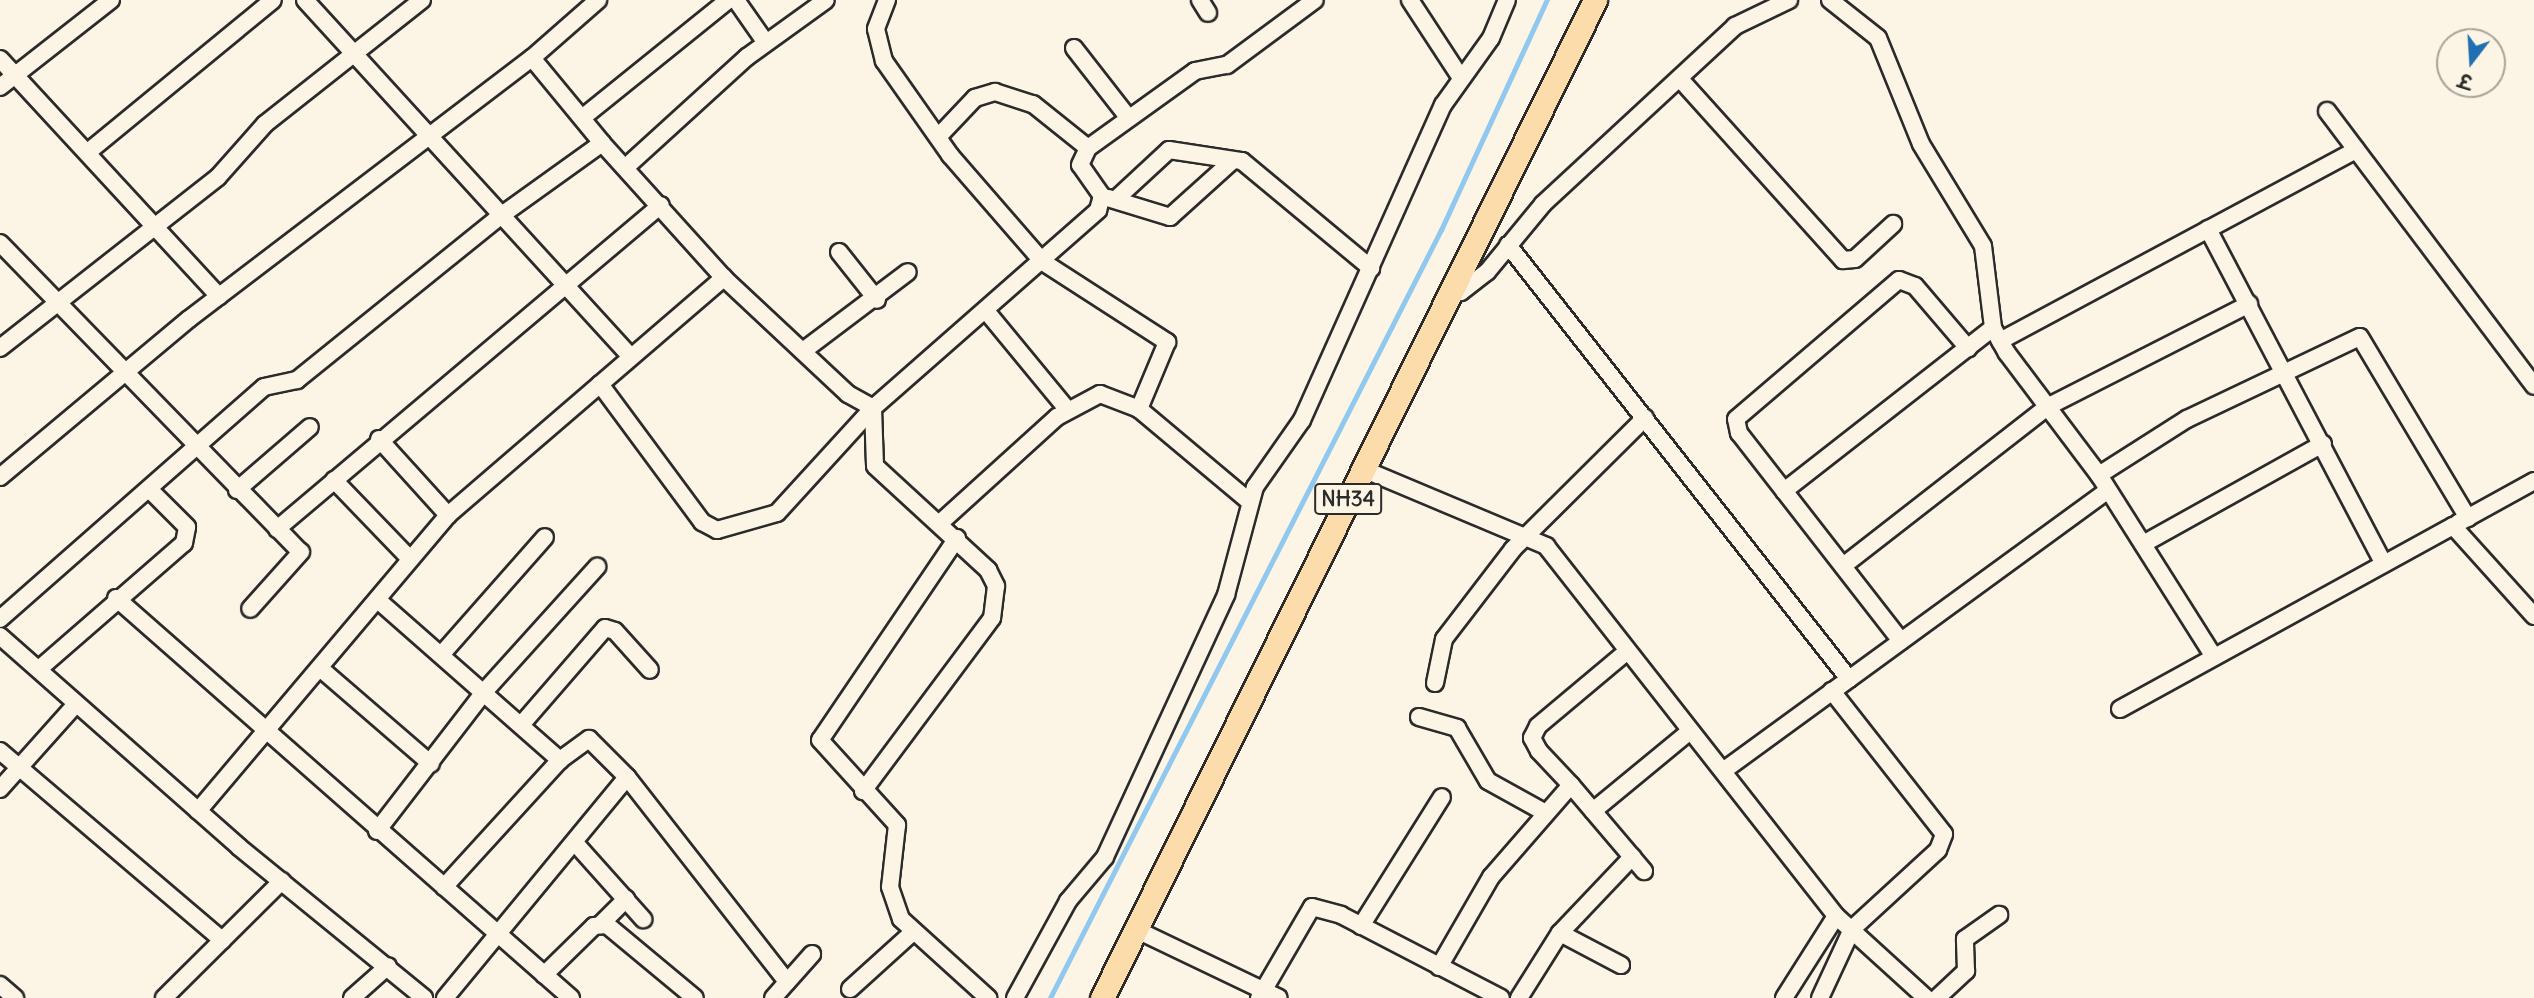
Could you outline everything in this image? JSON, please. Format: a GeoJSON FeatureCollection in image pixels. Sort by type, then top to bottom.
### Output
{"type":"FeatureCollection","features":[{"type":"Feature","properties":{"kind":"highway","name":"NH34"},"geometry":{"type":"LineString","coordinates":[[1102,998],[1447,294],[1595,0]]}},
{"type":"Feature","properties":{"kind":"street"},"geometry":{"type":"LineString","coordinates":[[0,87],[111,0]]}},
{"type":"Feature","properties":{"kind":"street"},"geometry":{"type":"LineString","coordinates":[[88,152],[273,0]]}},
{"type":"Feature","properties":{"kind":"street"},"geometry":{"type":"LineString","coordinates":[[305,0],[499,217],[630,356]]}},
{"type":"Feature","properties":{"kind":"street"},"geometry":{"type":"LineString","coordinates":[[0,348],[154,222],[218,177],[265,124],[422,0]]}},
{"type":"Feature","properties":{"kind":"street"},"geometry":{"type":"LineString","coordinates":[[0,477],[219,296],[532,58],[598,0]]}},
{"type":"Feature","properties":{"kind":"street"},"geometry":{"type":"LineString","coordinates":[[582,118],[728,0]]}},
{"type":"Feature","properties":{"kind":"street"},"geometry":{"type":"LineString","coordinates":[[736,0],[766,43]]}},
{"type":"Feature","properties":{"kind":"street"},"geometry":{"type":"LineString","coordinates":[[625,167],[766,43],[826,0]]}},
{"type":"Feature","properties":{"kind":"street"},"geometry":{"type":"LineString","coordinates":[[887,0],[877,42],[937,137],[1043,262],[1167,342],[1139,409]]}},
{"type":"Feature","properties":{"kind":"street"},"geometry":{"type":"LineString","coordinates":[[1231,162],[1170,217],[1109,198],[1081,169],[1088,148],[1128,117],[1195,71],[1227,65],[1315,0]]}},
{"type":"Feature","properties":{"kind":"street"},"geometry":{"type":"LineString","coordinates":[[1410,0],[1461,78]]}},
{"type":"Feature","properties":{"kind":"street"},"geometry":{"type":"LineString","coordinates":[[1015,998],[1068,901],[1105,858],[1226,595],[1250,502],[1263,473],[1302,420],[1461,78],[1491,38],[1507,0]]}},
{"type":"Feature","properties":{"kind":"street"},"geometry":{"type":"LineString","coordinates":[[1447,294],[1461,292],[1487,272],[1543,204],[1735,26],[1789,0]]}},
{"type":"Feature","properties":{"kind":"street"},"geometry":{"type":"LineString","coordinates":[[1830,0],[1848,4],[1878,38],[1921,144],[1983,246],[1997,335],[2099,475],[2214,657]]}},
{"type":"Feature","properties":{"kind":"street"},"geometry":{"type":"LineString","coordinates":[[1074,48],[1128,117]]}},
{"type":"Feature","properties":{"kind":"street"},"geometry":{"type":"LineString","coordinates":[[532,58],[602,143],[661,205],[724,278],[803,351],[873,408],[875,466],[957,538],[996,586],[992,618],[863,791]]}},
{"type":"Feature","properties":{"kind":"street"},"geometry":{"type":"LineString","coordinates":[[0,59],[154,222],[219,296]]}},
{"type":"Feature","properties":{"kind":"street"},"geometry":{"type":"LineString","coordinates":[[1680,79],[1843,260],[1855,260],[1893,224]]}},
{"type":"Feature","properties":{"kind":"street"},"geometry":{"type":"LineString","coordinates":[[937,137],[975,98],[995,92],[1033,104],[1088,148]]}},
{"type":"Feature","properties":{"kind":"street"},"geometry":{"type":"LineString","coordinates":[[2327,111],[2534,386]]}},
{"type":"Feature","properties":{"kind":"street"},"geometry":{"type":"LineString","coordinates":[[0,619],[149,489],[197,451],[264,387],[297,380],[499,217],[602,143]]}},
{"type":"Feature","properties":{"kind":"street"},"geometry":{"type":"LineString","coordinates":[[600,384],[702,522],[717,530],[777,513],[873,408],[987,312],[1109,198],[1169,150],[1260,169],[1371,268]]}},
{"type":"Feature","properties":{"kind":"street"},"geometry":{"type":"LineString","coordinates":[[1784,491],[1968,348],[2208,229],[2356,150]]}},
{"type":"Feature","properties":{"kind":"street"},"geometry":{"type":"LineString","coordinates":[[278,529],[379,439],[661,205]]}},
{"type":"Feature","properties":{"kind":"street"},"geometry":{"type":"LineString","coordinates":[[2208,229],[2285,368],[2384,564]]}},
{"type":"Feature","properties":{"kind":"street"},"geometry":{"type":"LineString","coordinates":[[0,243],[59,300],[123,374],[197,451],[301,552],[250,609]]}},
{"type":"Feature","properties":{"kind":"street"},"geometry":{"type":"LineString","coordinates":[[1508,244],[1849,679]]}},
{"type":"Feature","properties":{"kind":"street"},"geometry":{"type":"LineString","coordinates":[[839,252],[877,300]]}},
{"type":"Feature","properties":{"kind":"street"},"geometry":{"type":"LineString","coordinates":[[803,351],[877,300],[908,272]]}},
{"type":"Feature","properties":{"kind":"street"},"geometry":{"type":"LineString","coordinates":[[198,811],[266,728],[380,602],[409,558],[448,515],[724,278]]}},
{"type":"Feature","properties":{"kind":"street"},"geometry":{"type":"LineString","coordinates":[[1901,641],[1784,491],[1736,419],[1891,283],[1915,286],[1968,348]]}},
{"type":"Feature","properties":{"kind":"street"},"geometry":{"type":"LineString","coordinates":[[1843,566],[2047,407],[2249,304]]}},
{"type":"Feature","properties":{"kind":"street"},"geometry":{"type":"LineString","coordinates":[[987,312],[1067,409]]}},
{"type":"Feature","properties":{"kind":"street"},"geometry":{"type":"LineString","coordinates":[[2099,475],[2285,368],[2351,337],[2368,342],[2460,522],[2534,616]]}},
{"type":"Feature","properties":{"kind":"street"},"geometry":{"type":"LineString","coordinates":[[940,523],[1067,409],[1108,394],[1139,409],[1250,502]]}},
{"type":"Feature","properties":{"kind":"street"},"geometry":{"type":"LineString","coordinates":[[1435,683],[1444,639],[1513,549],[1532,535],[1645,418]]}},
{"type":"Feature","properties":{"kind":"street"},"geometry":{"type":"LineString","coordinates":[[237,491],[310,427]]}},
{"type":"Feature","properties":{"kind":"street"},"geometry":{"type":"LineString","coordinates":[[379,439],[448,515]]}},
{"type":"Feature","properties":{"kind":"street"},"geometry":{"type":"LineString","coordinates":[[2143,544],[2323,444]]}},
{"type":"Feature","properties":{"kind":"street"},"geometry":{"type":"LineString","coordinates":[[1363,469],[1532,535],[1561,561],[1625,653],[1723,771],[1836,916],[1917,995]]}},
{"type":"Feature","properties":{"kind":"street"},"geometry":{"type":"LineString","coordinates":[[334,480],[409,558]]}},
{"type":"Feature","properties":{"kind":"street"},"geometry":{"type":"LineString","coordinates":[[2120,709],[2534,481]]}},
{"type":"Feature","properties":{"kind":"street"},"geometry":{"type":"LineString","coordinates":[[38,669],[188,535],[149,489]]}},
{"type":"Feature","properties":{"kind":"street"},"geometry":{"type":"LineString","coordinates":[[1723,771],[2107,491]]}},
{"type":"Feature","properties":{"kind":"street"},"geometry":{"type":"LineString","coordinates":[[440,655],[545,537]]}},
{"type":"Feature","properties":{"kind":"street"},"geometry":{"type":"LineString","coordinates":[[957,538],[822,733],[821,747],[897,825],[890,887],[893,904],[912,933],[988,998]]}},
{"type":"Feature","properties":{"kind":"street"},"geometry":{"type":"LineString","coordinates":[[377,831],[484,692],[597,567]]}},
{"type":"Feature","properties":{"kind":"street"},"geometry":{"type":"LineString","coordinates":[[116,598],[266,728],[377,831],[571,998]]}},
{"type":"Feature","properties":{"kind":"street"},"geometry":{"type":"LineString","coordinates":[[380,602],[560,760]]}},
{"type":"Feature","properties":{"kind":"street"},"geometry":{"type":"LineString","coordinates":[[522,725],[605,628],[615,631],[650,670]]}},
{"type":"Feature","properties":{"kind":"street"},"geometry":{"type":"LineString","coordinates":[[0,636],[198,811],[424,998]]}},
{"type":"Feature","properties":{"kind":"street"},"geometry":{"type":"LineString","coordinates":[[1625,653],[1554,711],[1532,738],[1644,870]]}},
{"type":"Feature","properties":{"kind":"street"},"geometry":{"type":"LineString","coordinates":[[321,669],[431,764]]}},
{"type":"Feature","properties":{"kind":"street"},"geometry":{"type":"LineString","coordinates":[[1820,998],[1852,929],[1938,850],[1944,834],[1832,691]]}},
{"type":"Feature","properties":{"kind":"street"},"geometry":{"type":"LineString","coordinates":[[0,789],[76,704]]}},
{"type":"Feature","properties":{"kind":"street"},"geometry":{"type":"LineString","coordinates":[[1419,718],[1457,728],[1488,781],[1546,813]]}},
{"type":"Feature","properties":{"kind":"street"},"geometry":{"type":"LineString","coordinates":[[1593,811],[1690,731]]}},
{"type":"Feature","properties":{"kind":"street"},"geometry":{"type":"LineString","coordinates":[[444,887],[560,760],[589,739],[627,777],[787,982]]}},
{"type":"Feature","properties":{"kind":"street"},"geometry":{"type":"LineString","coordinates":[[0,751],[222,940]]}},
{"type":"Feature","properties":{"kind":"street"},"geometry":{"type":"LineString","coordinates":[[445,998],[576,844],[627,777]]}},
{"type":"Feature","properties":{"kind":"street"},"geometry":{"type":"LineString","coordinates":[[1439,967],[1491,877],[1571,785]]}},
{"type":"Feature","properties":{"kind":"street"},"geometry":{"type":"LineString","coordinates":[[1361,926],[1442,797]]}},
{"type":"Feature","properties":{"kind":"street"},"geometry":{"type":"LineString","coordinates":[[576,844],[643,919]]}},
{"type":"Feature","properties":{"kind":"street"},"geometry":{"type":"LineString","coordinates":[[1519,998],[1560,933],[1632,857]]}},
{"type":"Feature","properties":{"kind":"street"},"geometry":{"type":"LineString","coordinates":[[164,998],[282,881]]}},
{"type":"Feature","properties":{"kind":"street"},"geometry":{"type":"LineString","coordinates":[[544,975],[626,899]]}},
{"type":"Feature","properties":{"kind":"street"},"geometry":{"type":"LineString","coordinates":[[1261,994],[1312,906],[1361,926],[1501,998]]}},
{"type":"Feature","properties":{"kind":"street"},"geometry":{"type":"LineString","coordinates":[[1937,998],[1966,971],[1965,939],[1999,915]]}},
{"type":"Feature","properties":{"kind":"street"},"geometry":{"type":"LineString","coordinates":[[1791,995],[1836,916]]}},
{"type":"Feature","properties":{"kind":"street"},"geometry":{"type":"LineString","coordinates":[[600,925],[616,929],[695,998]]}},
{"type":"Feature","properties":{"kind":"street"},"geometry":{"type":"LineString","coordinates":[[1137,930],[1261,994],[1279,998]]}},
{"type":"Feature","properties":{"kind":"street"},"geometry":{"type":"LineString","coordinates":[[850,989],[912,933]]}},
{"type":"Feature","properties":{"kind":"street"},"geometry":{"type":"LineString","coordinates":[[1560,933],[1621,965]]}},
{"type":"Feature","properties":{"kind":"street"},"geometry":{"type":"LineString","coordinates":[[773,998],[813,954]]}},
{"type":"Feature","properties":{"kind":"street"},"geometry":{"type":"LineString","coordinates":[[352,998],[388,966]]}},
{"type":"Feature","properties":{"kind":"waterway"},"geometry":{"type":"LineString","coordinates":[[1050,998],[1441,230],[1547,0]]}}]}
